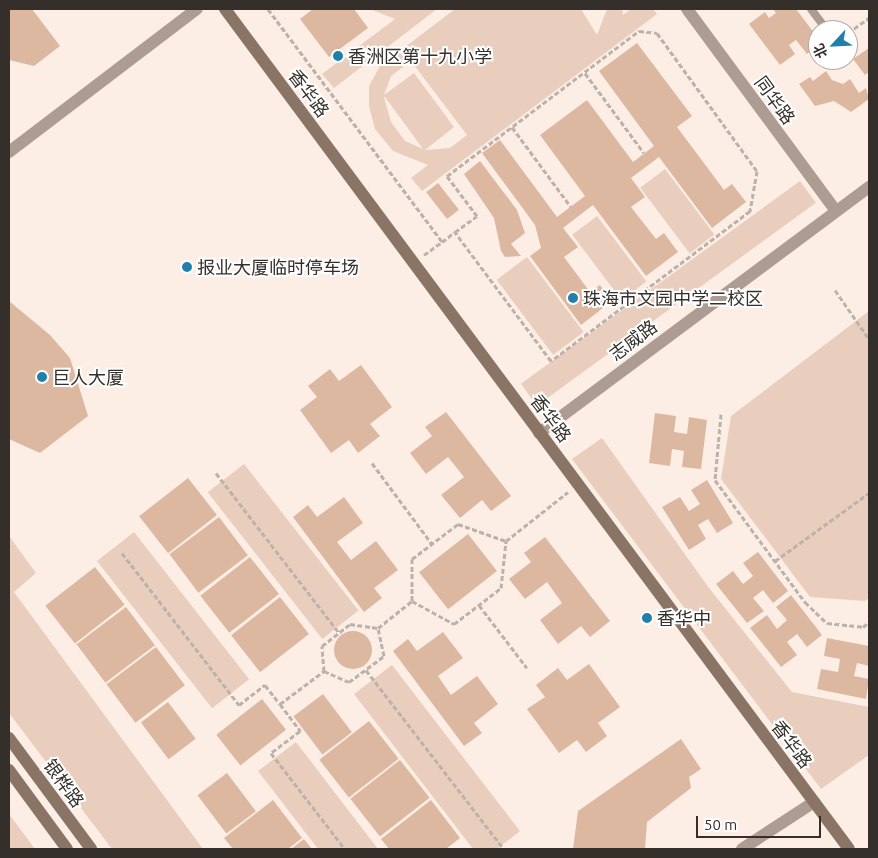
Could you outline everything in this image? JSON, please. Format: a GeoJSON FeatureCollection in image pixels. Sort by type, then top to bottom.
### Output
{"type":"FeatureCollection","features":[{"type":"Feature","properties":{"kind":"street"},"geometry":{"type":"LineString","coordinates":[[9,152],[197,9]]}},
{"type":"Feature","properties":{"kind":"street","name":"香华路"},"geometry":{"type":"LineString","coordinates":[[224,9],[848,849]]}},
{"type":"Feature","properties":{"kind":"street","name":"同华路"},"geometry":{"type":"LineString","coordinates":[[687,9],[836,211]]}},
{"type":"Feature","properties":{"kind":"street","name":"志威路"},"geometry":{"type":"LineString","coordinates":[[539,432],[869,187]]}},
{"type":"Feature","properties":{"kind":"street","name":"银桦路"},"geometry":{"type":"LineString","coordinates":[[9,738],[91,849]]}},
{"type":"Feature","properties":{"kind":"street","name":"银桦路"},"geometry":{"type":"LineString","coordinates":[[9,770],[67,849]]}},
{"type":"Feature","properties":{"kind":"street"},"geometry":{"type":"LineString","coordinates":[[742,849],[814,802]]}},
{"type":"Feature","properties":{"kind":"lane"},"geometry":{"type":"LineString","coordinates":[[811,9],[819,20]]}},
{"type":"Feature","properties":{"kind":"path"},"geometry":{"type":"LineString","coordinates":[[268,9],[442,242]]}},
{"type":"Feature","properties":{"kind":"path"},"geometry":{"type":"LineString","coordinates":[[858,26],[869,18]]}},
{"type":"Feature","properties":{"kind":"path"},"geometry":{"type":"LineString","coordinates":[[413,263],[442,242],[455,232],[477,216],[447,176],[639,31],[657,33],[757,171],[750,211],[552,362],[455,232]]}},
{"type":"Feature","properties":{"kind":"path"},"geometry":{"type":"LineString","coordinates":[[584,72],[644,153]]}},
{"type":"Feature","properties":{"kind":"path"},"geometry":{"type":"LineString","coordinates":[[512,127],[571,207]]}},
{"type":"Feature","properties":{"kind":"path"},"geometry":{"type":"LineString","coordinates":[[835,290],[869,339]]}},
{"type":"Feature","properties":{"kind":"path"},"geometry":{"type":"LineString","coordinates":[[721,414],[714,480],[805,602],[827,623],[863,627],[869,622]]}},
{"type":"Feature","properties":{"kind":"path"},"geometry":{"type":"LineString","coordinates":[[372,463],[432,544]]}},
{"type":"Feature","properties":{"kind":"path"},"geometry":{"type":"LineString","coordinates":[[216,473],[338,633]]}},
{"type":"Feature","properties":{"kind":"path"},"geometry":{"type":"LineString","coordinates":[[412,601],[454,624],[501,588],[506,541],[578,484]]}},
{"type":"Feature","properties":{"kind":"path"},"geometry":{"type":"LineString","coordinates":[[775,561],[869,493]]}},
{"type":"Feature","properties":{"kind":"path"},"geometry":{"type":"LineString","coordinates":[[412,601],[412,560],[458,524],[506,541]]}},
{"type":"Feature","properties":{"kind":"path"},"geometry":{"type":"LineString","coordinates":[[122,553],[239,705],[265,685],[280,704],[300,731],[271,753],[345,849]]}},
{"type":"Feature","properties":{"kind":"path"},"geometry":{"type":"LineString","coordinates":[[324,671],[322,646],[338,633],[350,624],[378,628],[412,601]]}},
{"type":"Feature","properties":{"kind":"path"},"geometry":{"type":"LineString","coordinates":[[479,605],[527,668]]}},
{"type":"Feature","properties":{"kind":"path"},"geometry":{"type":"LineString","coordinates":[[324,671],[350,682],[384,656],[378,628]]}},
{"type":"Feature","properties":{"kind":"path"},"geometry":{"type":"LineString","coordinates":[[366,670],[504,849]]}},
{"type":"Feature","properties":{"kind":"path"},"geometry":{"type":"LineString","coordinates":[[280,704],[324,671]]}},
{"type":"Feature","properties":{"kind":"shaded area"},"geometry":{"type":"Polygon","coordinates":[[[370,9],[437,9],[334,88],[322,74],[395,19],[370,9]]]}},
{"type":"Feature","properties":{"kind":"shaded area"},"geometry":{"type":"Polygon","coordinates":[[[455,9],[581,9],[597,35],[607,9],[622,9],[623,15],[631,9],[653,9],[657,14],[422,191],[411,178],[428,165],[393,151],[375,129],[369,106],[369,86],[380,66],[455,9]],[[411,61],[391,76],[384,95],[414,73],[454,127],[425,150],[450,148],[467,135],[411,61]],[[385,97],[391,122],[405,141],[423,149],[385,97]]]}},
{"type":"Feature","properties":{"kind":"shaded area"},"geometry":{"type":"Polygon","coordinates":[[[665,169],[714,234],[690,253],[640,188],[665,169]]]}},
{"type":"Feature","properties":{"kind":"shaded area"},"geometry":{"type":"Polygon","coordinates":[[[800,181],[816,203],[537,406],[521,384],[800,181]]]}},
{"type":"Feature","properties":{"kind":"shaded area"},"geometry":{"type":"Polygon","coordinates":[[[597,216],[646,281],[622,300],[572,235],[597,216]]]}},
{"type":"Feature","properties":{"kind":"shaded area"},"geometry":{"type":"Polygon","coordinates":[[[527,257],[584,332],[553,355],[497,280],[527,257]]]}},
{"type":"Feature","properties":{"kind":"shaded area"},"geometry":{"type":"Polygon","coordinates":[[[869,311],[869,598],[865,601],[810,597],[721,479],[731,416],[869,311]]]}},
{"type":"Feature","properties":{"kind":"shaded area"},"geometry":{"type":"Polygon","coordinates":[[[602,438],[709,588],[792,692],[869,707],[869,755],[821,789],[572,459],[602,438]]]}},
{"type":"Feature","properties":{"kind":"shaded area"},"geometry":{"type":"Polygon","coordinates":[[[244,464],[359,611],[322,639],[208,492],[244,464]]]}},
{"type":"Feature","properties":{"kind":"shaded area"},"geometry":{"type":"Polygon","coordinates":[[[134,532],[249,679],[212,708],[97,561],[134,532]]]}},
{"type":"Feature","properties":{"kind":"shaded area"},"geometry":{"type":"Polygon","coordinates":[[[9,536],[36,573],[14,592],[203,849],[112,849],[9,713],[9,536]]]}},
{"type":"Feature","properties":{"kind":"shaded area"},"geometry":{"type":"Polygon","coordinates":[[[392,665],[520,831],[497,849],[473,849],[354,694],[392,665]]]}},
{"type":"Feature","properties":{"kind":"shaded area"},"geometry":{"type":"Polygon","coordinates":[[[296,742],[378,849],[318,849],[258,771],[296,742]]]}},
{"type":"Feature","properties":{"kind":"shaded area"},"geometry":{"type":"Polygon","coordinates":[[[9,814],[35,849],[9,849],[9,814]]]}},
{"type":"Feature","properties":{"kind":"building"},"geometry":{"type":"Polygon","coordinates":[[[9,9],[32,9],[60,46],[34,66],[9,60],[9,9]]]}},
{"type":"Feature","properties":{"kind":"building"},"geometry":{"type":"Polygon","coordinates":[[[313,9],[354,9],[368,28],[329,57],[300,19],[313,9]]]}},
{"type":"Feature","properties":{"kind":"building"},"geometry":{"type":"Polygon","coordinates":[[[773,9],[796,9],[808,25],[808,53],[796,40],[789,45],[795,54],[780,65],[749,24],[765,12],[769,18],[776,13],[773,9]]]}},
{"type":"Feature","properties":{"kind":"building"},"geometry":{"type":"Polygon","coordinates":[[[637,43],[692,116],[677,127],[724,190],[732,184],[746,202],[712,228],[659,157],[631,178],[645,197],[631,207],[656,239],[664,233],[678,252],[646,276],[593,205],[563,228],[578,247],[564,257],[590,292],[600,285],[612,301],[581,325],[530,256],[541,248],[535,225],[482,153],[500,140],[557,217],[585,196],[540,135],[587,100],[633,162],[654,146],[599,71],[637,43]]]}},
{"type":"Feature","properties":{"kind":"building"},"geometry":{"type":"Polygon","coordinates":[[[869,48],[869,72],[865,75],[858,66],[858,56],[869,48]]]}},
{"type":"Feature","properties":{"kind":"building"},"geometry":{"type":"Polygon","coordinates":[[[826,71],[832,80],[843,84],[850,79],[859,93],[866,88],[869,99],[851,112],[834,101],[815,106],[799,84],[810,77],[813,81],[826,71]]]}},
{"type":"Feature","properties":{"kind":"building"},"geometry":{"type":"Polygon","coordinates":[[[480,161],[517,210],[525,233],[511,244],[521,256],[505,257],[501,251],[494,218],[464,174],[480,161]]]}},
{"type":"Feature","properties":{"kind":"building"},"geometry":{"type":"Polygon","coordinates":[[[438,183],[459,210],[447,219],[426,192],[438,183]]]}},
{"type":"Feature","properties":{"kind":"building","name":"巨人大厦"},"geometry":{"type":"Polygon","coordinates":[[[9,301],[50,335],[70,358],[88,416],[40,453],[9,439],[9,301]]]}},
{"type":"Feature","properties":{"kind":"building"},"geometry":{"type":"Polygon","coordinates":[[[361,365],[392,407],[370,424],[380,436],[358,453],[349,440],[331,453],[300,410],[317,397],[308,386],[330,369],[339,381],[361,365]]]}},
{"type":"Feature","properties":{"kind":"building"},"geometry":{"type":"Polygon","coordinates":[[[446,412],[511,496],[491,511],[482,500],[460,518],[441,495],[464,477],[448,457],[426,474],[410,453],[432,436],[425,427],[446,412]]]}},
{"type":"Feature","properties":{"kind":"building"},"geometry":{"type":"Polygon","coordinates":[[[655,413],[676,416],[674,432],[687,434],[689,417],[707,420],[701,469],[682,467],[684,451],[672,449],[670,466],[649,463],[655,413]]]}},
{"type":"Feature","properties":{"kind":"building"},"geometry":{"type":"Polygon","coordinates":[[[188,478],[217,515],[168,553],[139,516],[188,478]]]}},
{"type":"Feature","properties":{"kind":"building"},"geometry":{"type":"Polygon","coordinates":[[[707,480],[733,523],[717,533],[708,519],[698,525],[706,539],[689,550],[662,507],[680,497],[689,511],[700,504],[691,490],[707,480]]]}},
{"type":"Feature","properties":{"kind":"building"},"geometry":{"type":"Polygon","coordinates":[[[344,497],[363,523],[337,542],[351,560],[376,541],[398,570],[374,588],[382,598],[364,612],[293,517],[308,505],[317,517],[344,497]]]}},
{"type":"Feature","properties":{"kind":"building"},"geometry":{"type":"Polygon","coordinates":[[[219,517],[248,555],[198,593],[169,554],[219,517]]]}},
{"type":"Feature","properties":{"kind":"building"},"geometry":{"type":"Polygon","coordinates":[[[468,534],[497,571],[448,609],[419,572],[468,534]]]}},
{"type":"Feature","properties":{"kind":"building"},"geometry":{"type":"Polygon","coordinates":[[[545,537],[610,621],[590,637],[581,626],[558,644],[540,620],[562,603],[547,582],[525,599],[509,579],[531,562],[524,553],[545,537]]]}},
{"type":"Feature","properties":{"kind":"building"},"geometry":{"type":"Polygon","coordinates":[[[758,552],[788,591],[773,603],[763,590],[753,598],[764,611],[747,623],[716,584],[733,571],[743,584],[753,576],[743,563],[758,552]]]}},
{"type":"Feature","properties":{"kind":"building"},"geometry":{"type":"Polygon","coordinates":[[[250,557],[279,594],[229,633],[200,596],[250,557]]]}},
{"type":"Feature","properties":{"kind":"building"},"geometry":{"type":"Polygon","coordinates":[[[95,567],[125,605],[75,644],[45,606],[95,567]]]}},
{"type":"Feature","properties":{"kind":"building"},"geometry":{"type":"Polygon","coordinates":[[[791,595],[822,635],[807,647],[797,634],[787,642],[797,655],[781,667],[750,628],[767,615],[777,629],[787,620],[776,607],[791,595]]]}},
{"type":"Feature","properties":{"kind":"building"},"geometry":{"type":"Polygon","coordinates":[[[280,597],[309,634],[260,672],[231,635],[280,597]]]}},
{"type":"Feature","properties":{"kind":"building"},"geometry":{"type":"Polygon","coordinates":[[[126,607],[155,645],[105,683],[76,644],[126,607]]]}},
{"type":"Feature","properties":{"kind":"building"},"geometry":{"type":"Polygon","coordinates":[[[353,631],[367,636],[372,650],[367,664],[353,669],[339,664],[334,650],[339,636],[353,631]]]}},
{"type":"Feature","properties":{"kind":"building"},"geometry":{"type":"Polygon","coordinates":[[[443,632],[463,658],[438,676],[451,695],[477,676],[498,704],[474,723],[482,733],[464,746],[393,651],[408,639],[417,651],[443,632]]]}},
{"type":"Feature","properties":{"kind":"building"},"geometry":{"type":"Polygon","coordinates":[[[827,638],[869,646],[869,666],[857,663],[854,676],[869,679],[866,699],[817,689],[821,669],[838,672],[840,659],[824,656],[827,638]]]}},
{"type":"Feature","properties":{"kind":"building"},"geometry":{"type":"Polygon","coordinates":[[[156,647],[185,685],[135,723],[106,684],[156,647]]]}},
{"type":"Feature","properties":{"kind":"building"},"geometry":{"type":"Polygon","coordinates":[[[589,664],[620,707],[598,723],[607,736],[586,752],[577,740],[559,753],[527,709],[545,697],[536,685],[558,668],[567,680],[589,664]]]}},
{"type":"Feature","properties":{"kind":"building"},"geometry":{"type":"Polygon","coordinates":[[[323,694],[352,732],[322,755],[293,716],[323,694]]]}},
{"type":"Feature","properties":{"kind":"building"},"geometry":{"type":"Polygon","coordinates":[[[262,699],[286,730],[240,765],[216,735],[262,699]]]}},
{"type":"Feature","properties":{"kind":"building"},"geometry":{"type":"Polygon","coordinates":[[[168,702],[196,739],[169,759],[141,722],[168,702]]]}},
{"type":"Feature","properties":{"kind":"building"},"geometry":{"type":"Polygon","coordinates":[[[369,721],[399,759],[349,798],[319,760],[369,721]]]}},
{"type":"Feature","properties":{"kind":"building"},"geometry":{"type":"Polygon","coordinates":[[[681,739],[701,769],[689,777],[691,788],[647,822],[645,849],[573,849],[578,811],[681,739]]]}},
{"type":"Feature","properties":{"kind":"building"},"geometry":{"type":"Polygon","coordinates":[[[400,760],[430,798],[380,837],[350,799],[400,760]]]}},
{"type":"Feature","properties":{"kind":"building"},"geometry":{"type":"Polygon","coordinates":[[[227,773],[256,811],[226,834],[197,795],[227,773]]]}},
{"type":"Feature","properties":{"kind":"building"},"geometry":{"type":"Polygon","coordinates":[[[273,800],[302,838],[288,849],[233,849],[224,838],[273,800]]]}},
{"type":"Feature","properties":{"kind":"building"},"geometry":{"type":"Polygon","coordinates":[[[431,800],[460,838],[446,849],[389,849],[381,839],[431,800]]]}},
{"type":"Feature","properties":{"kind":"building"},"geometry":{"type":"Polygon","coordinates":[[[304,839],[312,849],[291,849],[304,839]]]}},
{"type":"Feature","properties":{"kind":"place","name":"香洲区第十九小学"},"geometry":{"type":"Point","coordinates":[338,56]}},
{"type":"Feature","properties":{"kind":"place","name":"报业大厦临时停车场"},"geometry":{"type":"Point","coordinates":[187,267]}},
{"type":"Feature","properties":{"kind":"place","name":"珠海市文园中学二校区"},"geometry":{"type":"Point","coordinates":[573,298]}},
{"type":"Feature","properties":{"kind":"place","name":"巨人大厦"},"geometry":{"type":"Point","coordinates":[42,377]}},
{"type":"Feature","properties":{"kind":"place","name":"香华中"},"geometry":{"type":"Point","coordinates":[647,618]}}]}
